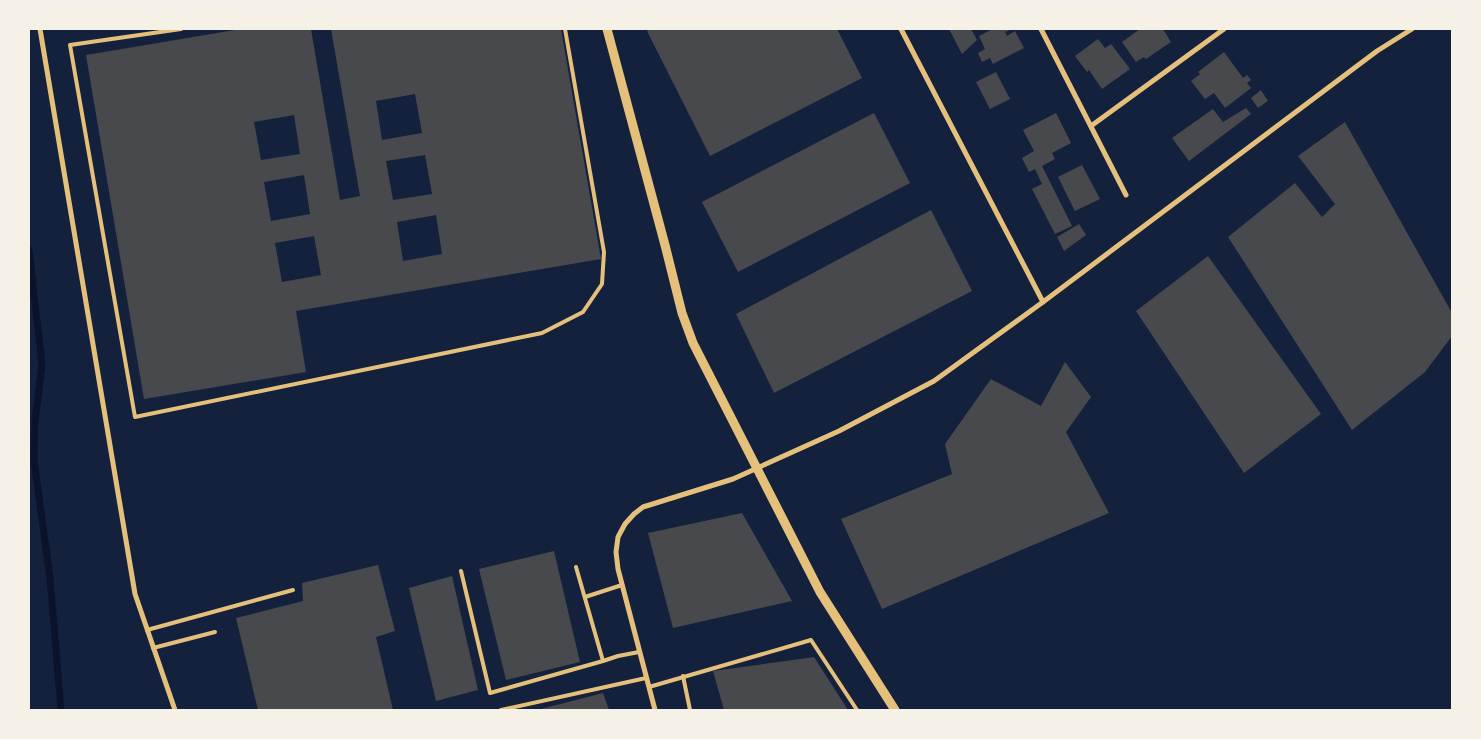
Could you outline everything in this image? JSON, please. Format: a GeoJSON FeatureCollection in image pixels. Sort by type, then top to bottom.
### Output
{"type":"FeatureCollection","features":[{"type":"Feature","properties":{"kind":"street"},"geometry":{"type":"LineString","coordinates":[[40,29],[135,594],[174,710]]}},
{"type":"Feature","properties":{"kind":"street"},"geometry":{"type":"LineString","coordinates":[[606,29],[666,245],[682,313],[693,344],[820,592],[895,710]]}},
{"type":"Feature","properties":{"kind":"street"},"geometry":{"type":"LineString","coordinates":[[901,29],[1043,302]]}},
{"type":"Feature","properties":{"kind":"street"},"geometry":{"type":"LineString","coordinates":[[1041,29],[1126,195]]}},
{"type":"Feature","properties":{"kind":"street"},"geometry":{"type":"LineString","coordinates":[[1091,126],[1224,29]]}},
{"type":"Feature","properties":{"kind":"street"},"geometry":{"type":"LineString","coordinates":[[654,710],[618,569],[616,552],[618,537],[625,524],[642,506],[709,487],[757,468],[839,431],[934,381],[1043,302],[1377,51],[1412,29]]}},
{"type":"Feature","properties":{"kind":"lane"},"geometry":{"type":"LineString","coordinates":[[181,29],[70,45],[135,417],[542,334],[583,312],[602,284],[604,252],[565,29]]}},
{"type":"Feature","properties":{"kind":"lane"},"geometry":{"type":"LineString","coordinates":[[576,567],[604,661]]}},
{"type":"Feature","properties":{"kind":"lane"},"geometry":{"type":"LineString","coordinates":[[461,571],[490,693],[618,656],[639,652]]}},
{"type":"Feature","properties":{"kind":"lane"},"geometry":{"type":"LineString","coordinates":[[585,596],[622,585]]}},
{"type":"Feature","properties":{"kind":"lane"},"geometry":{"type":"LineString","coordinates":[[147,630],[293,590]]}},
{"type":"Feature","properties":{"kind":"lane"},"geometry":{"type":"LineString","coordinates":[[153,648],[216,632]]}},
{"type":"Feature","properties":{"kind":"lane"},"geometry":{"type":"LineString","coordinates":[[649,687],[811,640],[858,710]]}},
{"type":"Feature","properties":{"kind":"lane"},"geometry":{"type":"LineString","coordinates":[[683,676],[690,710]]}},
{"type":"Feature","properties":{"kind":"lane"},"geometry":{"type":"LineString","coordinates":[[501,710],[646,678]]}},
{"type":"Feature","properties":{"kind":"building"},"geometry":{"type":"Polygon","coordinates":[[[241,29],[311,29],[340,200],[360,196],[331,29],[561,29],[601,259],[296,311],[306,372],[144,399],[86,55],[241,29]],[[415,94],[376,101],[382,140],[422,133],[415,94]],[[294,115],[254,122],[261,160],[300,154],[294,115]],[[425,155],[386,161],[393,200],[432,194],[425,155]],[[304,175],[264,182],[271,221],[310,214],[304,175]],[[436,215],[397,222],[403,261],[442,254],[436,215]],[[314,236],[275,243],[282,282],[321,275],[314,236]]]}},
{"type":"Feature","properties":{"kind":"building"},"geometry":{"type":"Polygon","coordinates":[[[651,29],[837,29],[862,78],[710,156],[647,31],[651,29]]]}},
{"type":"Feature","properties":{"kind":"building"},"geometry":{"type":"Polygon","coordinates":[[[949,29],[971,29],[977,40],[962,54],[949,29]]]}},
{"type":"Feature","properties":{"kind":"building"},"geometry":{"type":"Polygon","coordinates":[[[993,29],[1012,29],[1005,32],[1007,36],[1015,31],[1024,48],[993,64],[990,58],[982,62],[978,53],[985,49],[979,36],[993,29]]]}},
{"type":"Feature","properties":{"kind":"building"},"geometry":{"type":"Polygon","coordinates":[[[1140,29],[1163,29],[1171,42],[1146,59],[1144,57],[1136,62],[1122,42],[1140,29]]]}},
{"type":"Feature","properties":{"kind":"building"},"geometry":{"type":"Polygon","coordinates":[[[1098,39],[1105,48],[1111,44],[1130,69],[1102,89],[1089,70],[1087,72],[1075,56],[1098,39]]]}},
{"type":"Feature","properties":{"kind":"building"},"geometry":{"type":"Polygon","coordinates":[[[1224,52],[1243,78],[1247,75],[1251,80],[1247,83],[1251,88],[1225,108],[1214,93],[1205,99],[1191,81],[1200,74],[1198,72],[1224,52]]]}},
{"type":"Feature","properties":{"kind":"building"},"geometry":{"type":"Polygon","coordinates":[[[996,72],[1010,99],[990,109],[976,82],[996,72]]]}},
{"type":"Feature","properties":{"kind":"building"},"geometry":{"type":"Polygon","coordinates":[[[1261,90],[1268,101],[1258,108],[1251,98],[1261,90]]]}},
{"type":"Feature","properties":{"kind":"building"},"geometry":{"type":"Polygon","coordinates":[[[1246,108],[1251,114],[1189,161],[1172,138],[1213,109],[1223,122],[1246,108]]]}},
{"type":"Feature","properties":{"kind":"building"},"geometry":{"type":"Polygon","coordinates":[[[874,113],[910,183],[738,272],[702,202],[874,113]]]}},
{"type":"Feature","properties":{"kind":"building"},"geometry":{"type":"Polygon","coordinates":[[[1056,113],[1071,143],[1052,153],[1055,159],[1042,166],[1072,226],[1055,234],[1032,189],[1042,184],[1035,169],[1029,172],[1022,158],[1034,151],[1023,130],[1056,113]]]}},
{"type":"Feature","properties":{"kind":"building"},"geometry":{"type":"Polygon","coordinates":[[[1345,122],[1452,313],[1452,336],[1425,372],[1352,430],[1228,237],[1295,183],[1322,217],[1335,204],[1298,156],[1345,122]]]}},
{"type":"Feature","properties":{"kind":"building"},"geometry":{"type":"Polygon","coordinates":[[[1082,165],[1100,199],[1075,211],[1058,177],[1082,165]]]}},
{"type":"Feature","properties":{"kind":"building"},"geometry":{"type":"Polygon","coordinates":[[[931,210],[972,291],[774,393],[736,314],[931,210]]]}},
{"type":"Feature","properties":{"kind":"building"},"geometry":{"type":"Polygon","coordinates":[[[1079,224],[1086,235],[1064,251],[1057,237],[1079,224]]]}},
{"type":"Feature","properties":{"kind":"building"},"geometry":{"type":"Polygon","coordinates":[[[1208,256],[1321,414],[1244,473],[1136,311],[1208,256]]]}},
{"type":"Feature","properties":{"kind":"building"},"geometry":{"type":"Polygon","coordinates":[[[1065,362],[1091,397],[1066,432],[1109,513],[882,609],[841,519],[952,474],[945,444],[991,379],[1041,406],[1065,362]]]}},
{"type":"Feature","properties":{"kind":"building"},"geometry":{"type":"Polygon","coordinates":[[[742,513],[792,601],[673,628],[648,533],[742,513]]]}},
{"type":"Feature","properties":{"kind":"building"},"geometry":{"type":"Polygon","coordinates":[[[554,551],[580,662],[506,680],[479,569],[554,551]]]}},
{"type":"Feature","properties":{"kind":"building"},"geometry":{"type":"Polygon","coordinates":[[[378,565],[395,631],[376,637],[393,710],[258,710],[236,618],[303,601],[302,583],[378,565]]]}},
{"type":"Feature","properties":{"kind":"building"},"geometry":{"type":"Polygon","coordinates":[[[452,576],[478,690],[436,701],[409,588],[452,576]]]}},
{"type":"Feature","properties":{"kind":"building"},"geometry":{"type":"Polygon","coordinates":[[[814,657],[848,710],[724,710],[713,671],[814,657]]]}},
{"type":"Feature","properties":{"kind":"building"},"geometry":{"type":"Polygon","coordinates":[[[603,693],[609,710],[537,710],[603,693]]]}},
{"type":"Feature","properties":{"kind":"waterway"},"geometry":{"type":"LineString","coordinates":[[29,250],[42,364],[35,421],[34,460],[50,578],[61,710]]}}]}
